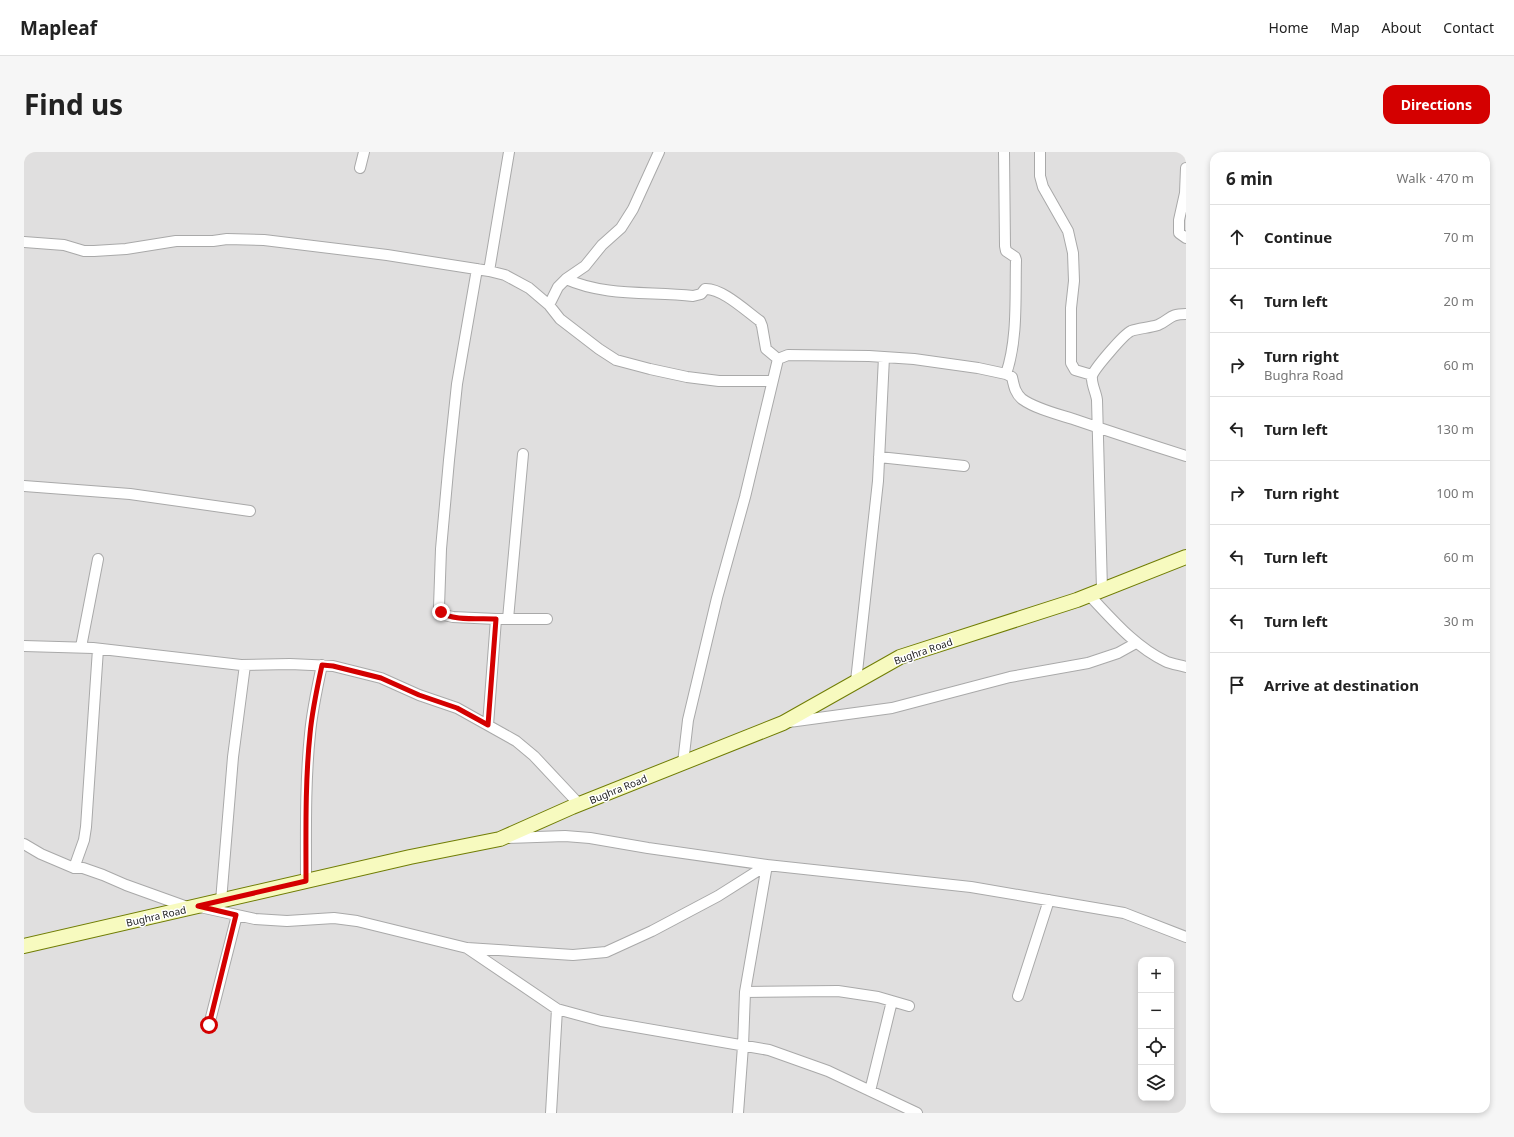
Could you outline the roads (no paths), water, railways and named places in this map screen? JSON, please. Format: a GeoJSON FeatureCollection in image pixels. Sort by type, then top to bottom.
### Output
{"type":"FeatureCollection","features":[{"type":"Feature","properties":{"kind":"street"},"geometry":{"type":"LineString","coordinates":[[360,168],[364,152]]}},
{"type":"Feature","properties":{"kind":"street"},"geometry":{"type":"LineString","coordinates":[[489,271],[509,152]]}},
{"type":"Feature","properties":{"kind":"street"},"geometry":{"type":"LineString","coordinates":[[548,305],[558,287],[566,279],[585,266],[602,246],[621,228],[633,209],[659,152]]}},
{"type":"Feature","properties":{"kind":"street"},"geometry":{"type":"LineString","coordinates":[[1004,152],[1005,246],[1006,251],[1015,257],[1016,260],[1015,323],[1010,362],[1006,374]]}},
{"type":"Feature","properties":{"kind":"street"},"geometry":{"type":"LineString","coordinates":[[1040,152],[1040,176],[1043,187],[1065,224],[1073,253],[1074,281],[1071,308],[1071,363],[1075,370],[1092,375]]}},
{"type":"Feature","properties":{"kind":"street"},"geometry":{"type":"LineString","coordinates":[[1186,168],[1185,193],[1178,227],[1179,233],[1186,238]]}},
{"type":"Feature","properties":{"kind":"street"},"geometry":{"type":"LineString","coordinates":[[24,242],[64,244],[84,251],[94,251],[126,249],[176,241],[213,241],[227,239],[264,240],[387,255],[489,271],[505,275],[529,288],[548,305],[560,319],[598,349],[616,360],[644,368],[687,377],[719,381],[772,381]]}},
{"type":"Feature","properties":{"kind":"street"},"geometry":{"type":"LineString","coordinates":[[478,269],[457,384],[441,549],[439,607],[444,615],[453,617],[547,619]]}},
{"type":"Feature","properties":{"kind":"street"},"geometry":{"type":"LineString","coordinates":[[566,279],[580,285],[609,291],[634,293],[694,296],[701,294],[705,288],[713,289],[760,321],[766,349],[778,359]]}},
{"type":"Feature","properties":{"kind":"street"},"geometry":{"type":"LineString","coordinates":[[1102,590],[1098,427],[1096,392],[1093,385],[1092,375],[1122,338],[1130,332],[1156,326],[1173,315],[1186,314]]}},
{"type":"Feature","properties":{"kind":"street"},"geometry":{"type":"LineString","coordinates":[[778,359],[788,355],[884,357],[978,368],[1006,374],[1012,377],[1014,388],[1023,400],[1041,408],[1133,440],[1186,456]]}},
{"type":"Feature","properties":{"kind":"street"},"geometry":{"type":"LineString","coordinates":[[856,681],[867,592],[879,457],[884,357]]}},
{"type":"Feature","properties":{"kind":"street"},"geometry":{"type":"LineString","coordinates":[[683,763],[688,720],[717,598],[745,497],[778,359]]}},
{"type":"Feature","properties":{"kind":"street"},"geometry":{"type":"LineString","coordinates":[[508,619],[523,454]]}},
{"type":"Feature","properties":{"kind":"street"},"geometry":{"type":"LineString","coordinates":[[879,457],[964,466]]}},
{"type":"Feature","properties":{"kind":"street"},"geometry":{"type":"LineString","coordinates":[[24,486],[130,494],[250,511]]}},
{"type":"Feature","properties":{"kind":"street","name":"Bughra Road"},"geometry":{"type":"LineString","coordinates":[[24,946],[306,881],[500,839],[579,804],[783,723],[900,657],[1089,595],[1186,556]]}},
{"type":"Feature","properties":{"kind":"street"},"geometry":{"type":"LineString","coordinates":[[81,647],[98,559]]}},
{"type":"Feature","properties":{"kind":"street"},"geometry":{"type":"LineString","coordinates":[[1089,595],[1126,635],[1136,643],[1165,661],[1186,667]]}},
{"type":"Feature","properties":{"kind":"street"},"geometry":{"type":"LineString","coordinates":[[488,725],[496,619]]}},
{"type":"Feature","properties":{"kind":"street"},"geometry":{"type":"LineString","coordinates":[[783,723],[892,708],[1010,677],[1088,663],[1118,653],[1136,643]]}},
{"type":"Feature","properties":{"kind":"street"},"geometry":{"type":"LineString","coordinates":[[24,646],[81,647],[245,665],[322,665],[333,666],[381,678],[419,695],[457,708],[516,741],[523,746],[579,804]]}},
{"type":"Feature","properties":{"kind":"street"},"geometry":{"type":"LineString","coordinates":[[74,868],[84,840],[86,827],[98,649]]}},
{"type":"Feature","properties":{"kind":"street"},"geometry":{"type":"LineString","coordinates":[[221,901],[233,757],[245,665]]}},
{"type":"Feature","properties":{"kind":"street"},"geometry":{"type":"LineString","coordinates":[[306,881],[307,777],[310,734],[314,701],[322,665]]}},
{"type":"Feature","properties":{"kind":"street"},"geometry":{"type":"LineString","coordinates":[[500,839],[565,836],[590,838],[767,865],[971,887],[1124,913],[1186,937]]}},
{"type":"Feature","properties":{"kind":"street"},"geometry":{"type":"LineString","coordinates":[[24,844],[41,854],[74,868],[90,870],[126,885],[194,907],[255,919],[287,921],[334,918],[357,921],[467,948],[573,955],[606,952],[652,931],[712,899],[767,865]]}},
{"type":"Feature","properties":{"kind":"street"},"geometry":{"type":"LineString","coordinates":[[738,1113],[744,1046],[745,992],[767,865]]}},
{"type":"Feature","properties":{"kind":"street"},"geometry":{"type":"LineString","coordinates":[[1018,996],[1049,900]]}},
{"type":"Feature","properties":{"kind":"street"},"geometry":{"type":"LineString","coordinates":[[209,1025],[236,915]]}},
{"type":"Feature","properties":{"kind":"street"},"geometry":{"type":"LineString","coordinates":[[467,948],[557,1009],[601,1021],[769,1050],[828,1071],[917,1113]]}},
{"type":"Feature","properties":{"kind":"street"},"geometry":{"type":"LineString","coordinates":[[745,992],[855,992],[909,1006]]}},
{"type":"Feature","properties":{"kind":"street"},"geometry":{"type":"LineString","coordinates":[[870,1091],[892,1001]]}},
{"type":"Feature","properties":{"kind":"street"},"geometry":{"type":"LineString","coordinates":[[551,1113],[557,1009]]}}]}
